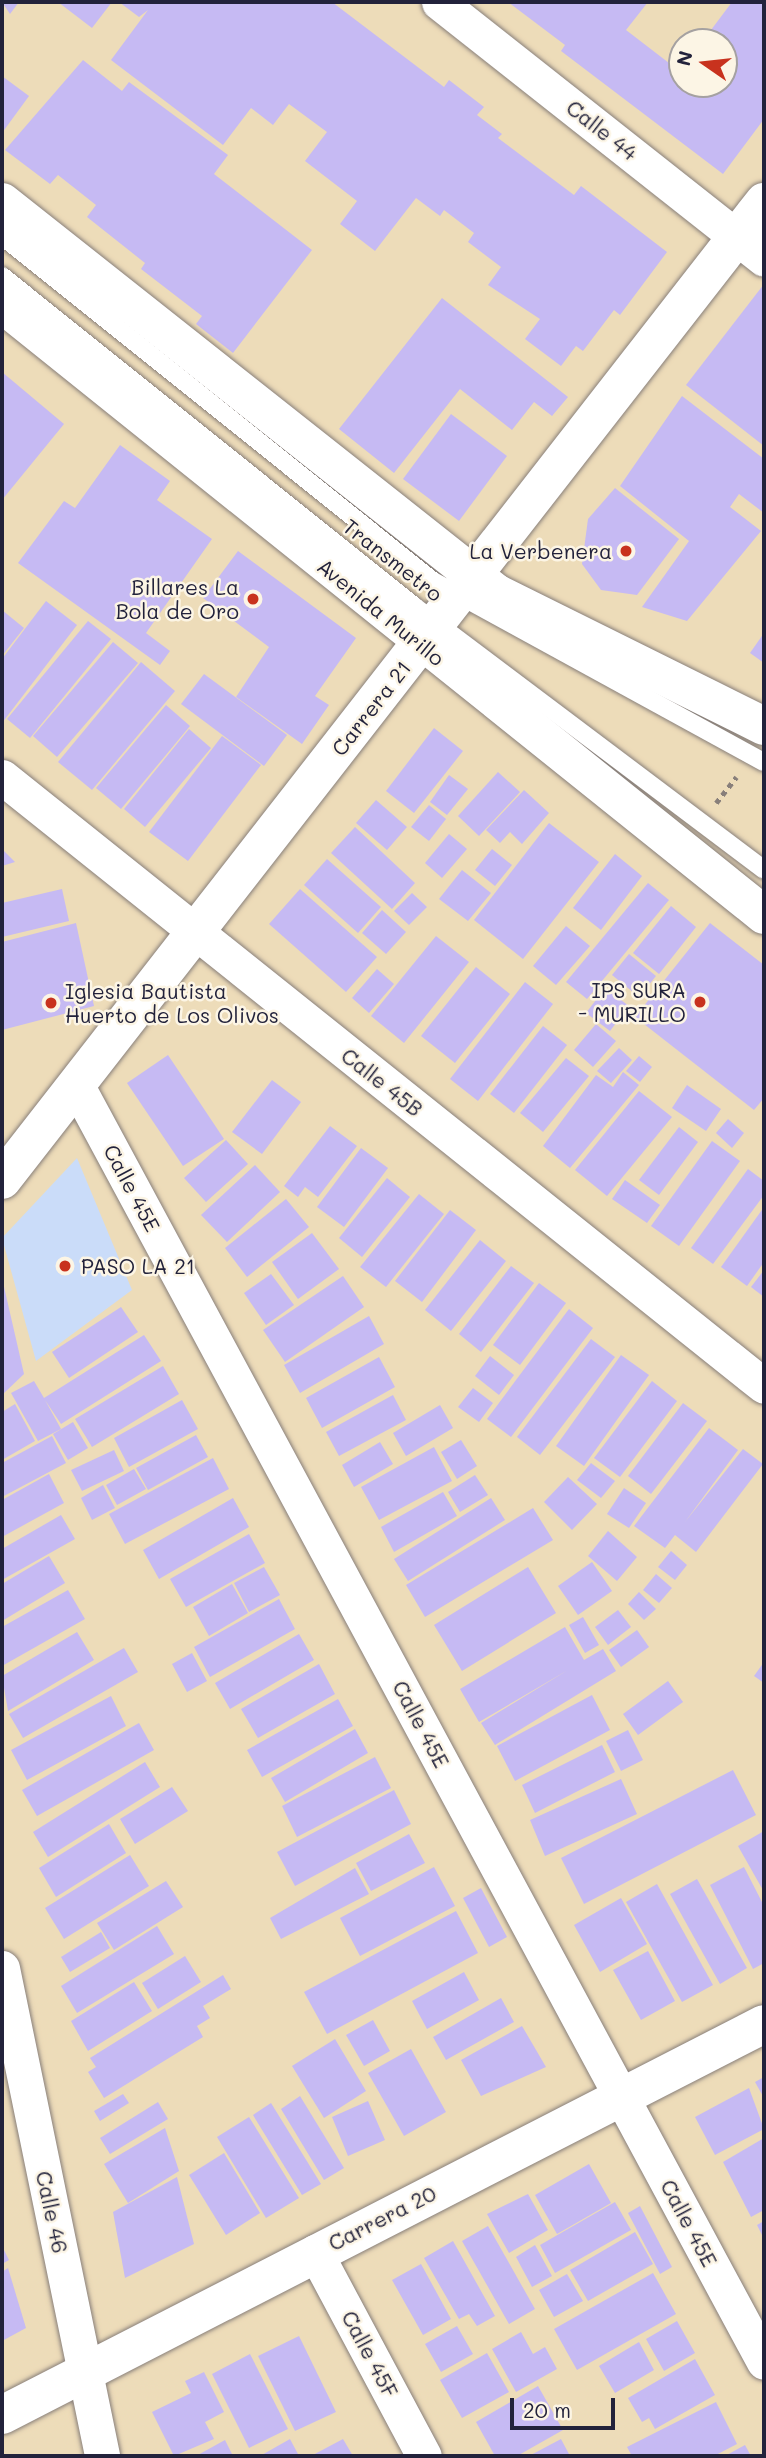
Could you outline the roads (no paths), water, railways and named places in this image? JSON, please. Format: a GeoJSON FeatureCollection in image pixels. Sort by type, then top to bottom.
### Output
{"type":"FeatureCollection","features":[{"type":"Feature","properties":{"kind":"main road","name":"Avenida Murillo"},"geometry":{"type":"LineString","coordinates":[[2,202],[447,610],[764,915]]}},
{"type":"Feature","properties":{"kind":"main road","name":"Carrera 21"},"geometry":{"type":"LineString","coordinates":[[2,1180],[447,610],[750,248],[764,202]]}},
{"type":"Feature","properties":{"kind":"main road","name":"Avenida Murillo"},"geometry":{"type":"LineString","coordinates":[[2,304],[447,610],[764,726]]}},
{"type":"Feature","properties":{"kind":"main road","name":"Carrera 20"},"geometry":{"type":"LineString","coordinates":[[2,2415],[84,2370],[764,2024]]}},
{"type":"Feature","properties":{"kind":"street","name":"Calle 44"},"geometry":{"type":"LineString","coordinates":[[439,2],[750,248]]}},
{"type":"Feature","properties":{"kind":"street","name":"Calle 45B"},"geometry":{"type":"LineString","coordinates":[[2,777],[195,935],[764,1386]]}},
{"type":"Feature","properties":{"kind":"street","name":"Calle 45E"},"geometry":{"type":"LineString","coordinates":[[77,1086],[764,2362]]}},
{"type":"Feature","properties":{"kind":"street","name":"Calle 46"},"geometry":{"type":"LineString","coordinates":[[2,1968],[103,2456]]}},
{"type":"Feature","properties":{"kind":"street","name":"Calle 45F"},"geometry":{"type":"LineString","coordinates":[[315,2252],[424,2456]]}},
{"type":"Feature","properties":{"kind":"lane","name":"Transmetro"},"geometry":{"type":"LineString","coordinates":[[2,236],[447,610],[764,870]]}},
{"type":"Feature","properties":{"kind":"lane","name":"Transmetro"},"geometry":{"type":"LineString","coordinates":[[2,276],[447,610],[764,762]]}},
{"type":"Feature","properties":{"kind":"place","name":"La Verbenera"},"geometry":{"type":"Point","coordinates":[626,551]}},
{"type":"Feature","properties":{"kind":"place","name":"Billares La Bola de Oro"},"geometry":{"type":"Point","coordinates":[253,599]}},
{"type":"Feature","properties":{"kind":"place","name":"IPS SURA - MURILLO"},"geometry":{"type":"Point","coordinates":[700,1002]}},
{"type":"Feature","properties":{"kind":"place","name":"Iglesia Bautista Huerto de Los Olivos"},"geometry":{"type":"Point","coordinates":[51,1003]}},
{"type":"Feature","properties":{"kind":"place","name":"PASO LA 21"},"geometry":{"type":"Point","coordinates":[65,1266]}}]}
